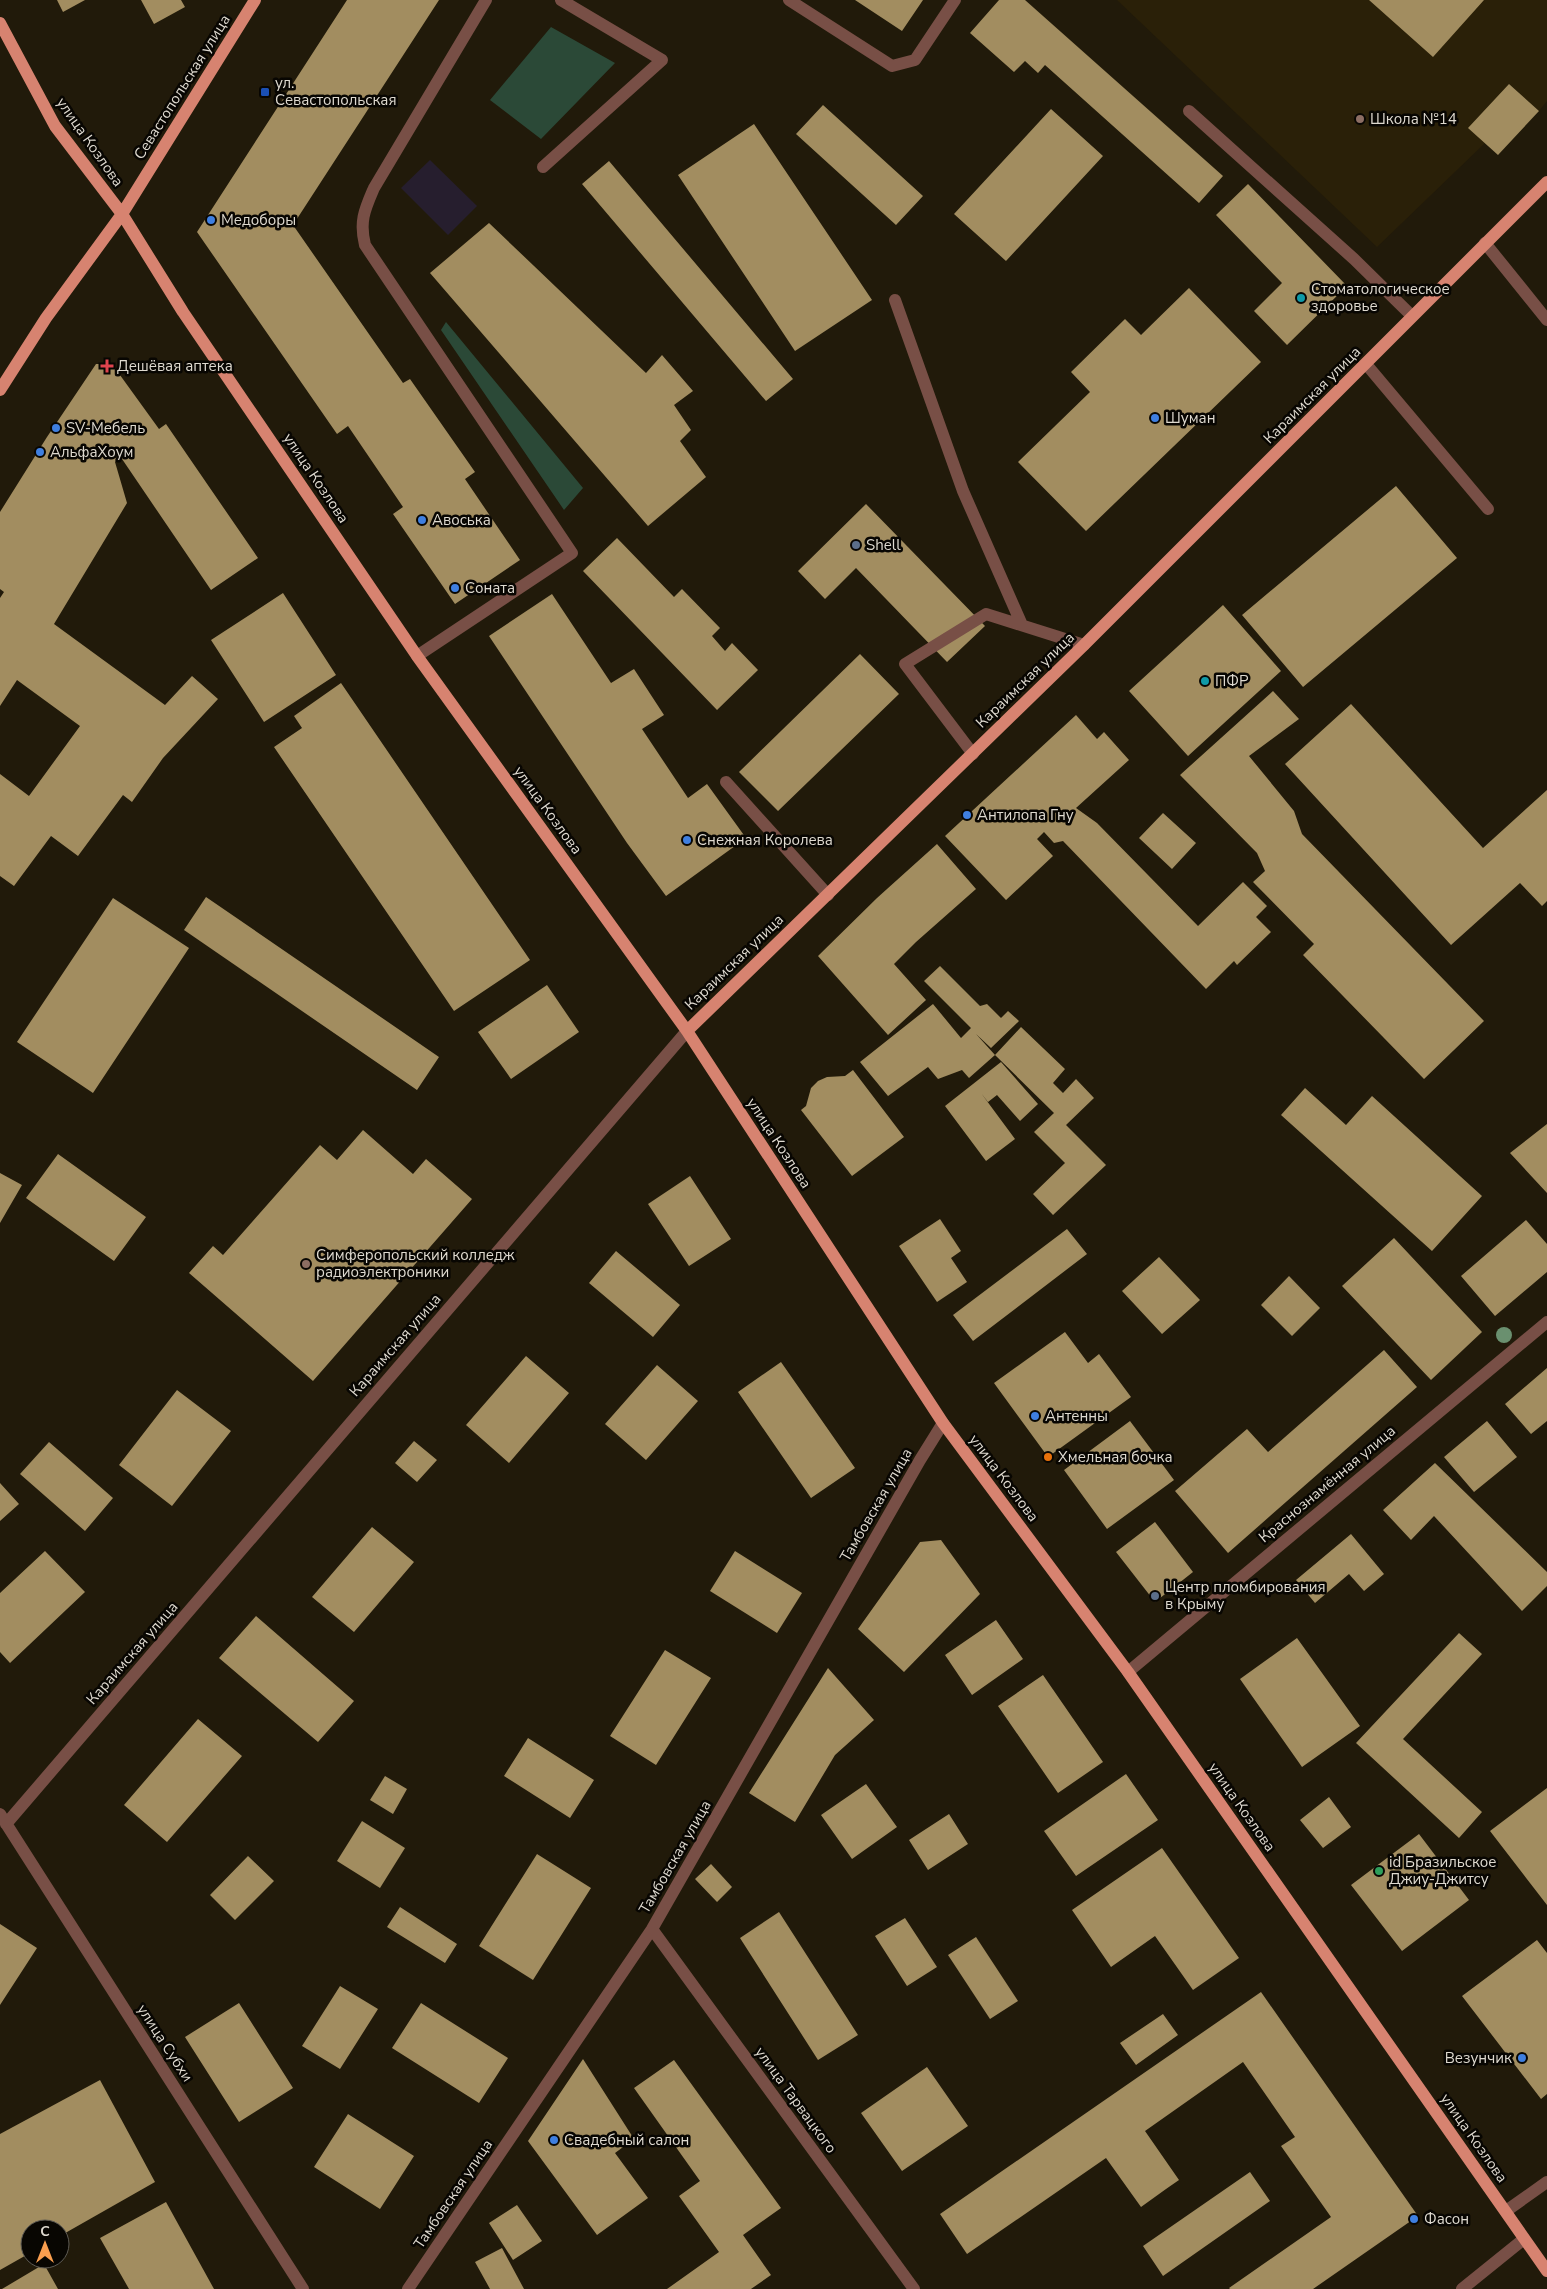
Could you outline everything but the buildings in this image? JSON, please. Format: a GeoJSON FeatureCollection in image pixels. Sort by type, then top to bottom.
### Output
{"type":"FeatureCollection","features":[{"type":"Feature","properties":{"kind":"main road","name":"Севастопольская улица"},"geometry":{"type":"LineString","coordinates":[[0,390],[46,318],[122,214],[255,0]]}},
{"type":"Feature","properties":{"kind":"main road","name":"улица Козлова"},"geometry":{"type":"LineString","coordinates":[[0,23],[55,126],[122,214],[183,312],[417,656],[686,1031],[943,1423],[1128,1672],[1547,2271]]}},
{"type":"Feature","properties":{"kind":"main road","name":"Караимская улица"},"geometry":{"type":"LineString","coordinates":[[686,1031],[1084,645],[1547,182]]}},
{"type":"Feature","properties":{"kind":"street"},"geometry":{"type":"LineString","coordinates":[[417,656],[572,553],[365,245],[361,230],[363,212],[374,188],[486,0]]}},
{"type":"Feature","properties":{"kind":"street"},"geometry":{"type":"LineString","coordinates":[[544,167],[662,60],[561,0]]}},
{"type":"Feature","properties":{"kind":"street"},"geometry":{"type":"LineString","coordinates":[[789,0],[892,66],[915,60],[955,0]]}},
{"type":"Feature","properties":{"kind":"street"},"geometry":{"type":"LineString","coordinates":[[1189,111],[1354,259],[1412,316]]}},
{"type":"Feature","properties":{"kind":"street"},"geometry":{"type":"LineString","coordinates":[[1485,243],[1547,320]]}},
{"type":"Feature","properties":{"kind":"street"},"geometry":{"type":"LineString","coordinates":[[895,300],[963,491],[1022,625]]}},
{"type":"Feature","properties":{"kind":"street"},"geometry":{"type":"LineString","coordinates":[[1366,364],[1488,509]]}},
{"type":"Feature","properties":{"kind":"street"},"geometry":{"type":"LineString","coordinates":[[972,754],[905,664],[986,614],[1084,645]]}},
{"type":"Feature","properties":{"kind":"street"},"geometry":{"type":"LineString","coordinates":[[726,782],[828,895]]}},
{"type":"Feature","properties":{"kind":"street","name":"Караимская улица"},"geometry":{"type":"LineString","coordinates":[[3,1819],[686,1031]]}},
{"type":"Feature","properties":{"kind":"street","name":"Краснознамённая улица"},"geometry":{"type":"LineString","coordinates":[[1128,1672],[1547,1322]]}},
{"type":"Feature","properties":{"kind":"street","name":"Тамбовская улица"},"geometry":{"type":"LineString","coordinates":[[408,2289],[652,1929],[943,1423]]}},
{"type":"Feature","properties":{"kind":"street","name":"улица Субхи"},"geometry":{"type":"LineString","coordinates":[[3,1819],[304,2289]]}},
{"type":"Feature","properties":{"kind":"street","name":"улица Тарвацкого"},"geometry":{"type":"LineString","coordinates":[[652,1929],[914,2289]]}},
{"type":"Feature","properties":{"kind":"street"},"geometry":{"type":"LineString","coordinates":[[1506,2211],[1547,2182]]}},
{"type":"Feature","properties":{"kind":"street"},"geometry":{"type":"LineString","coordinates":[[1462,2289],[1524,2239]]}},
{"type":"Feature","properties":{"kind":"shaded area","name":"Школа №14"},"geometry":{"type":"Polygon","coordinates":[[[1117,0],[1547,0],[1547,101],[1539,111],[1509,84],[1469,128],[1485,143],[1377,247],[1117,0]]]}},
{"type":"Feature","properties":{"kind":"shaded area"},"geometry":{"type":"Polygon","coordinates":[[[430,160],[477,206],[448,235],[401,188],[430,160]]]}},
{"type":"Feature","properties":{"kind":"green space"},"geometry":{"type":"Polygon","coordinates":[[[551,27],[615,63],[541,139],[490,100],[551,27]]]}},
{"type":"Feature","properties":{"kind":"green space"},"geometry":{"type":"Polygon","coordinates":[[[446,322],[583,488],[564,510],[441,330],[446,322]]]}},
{"type":"Feature","properties":{"kind":"place","name":"ул. Севастопольская"},"geometry":{"type":"Point","coordinates":[265,92]}},
{"type":"Feature","properties":{"kind":"place","name":"Школа №14"},"geometry":{"type":"Point","coordinates":[1360,119]}},
{"type":"Feature","properties":{"kind":"place","name":"Медоборы"},"geometry":{"type":"Point","coordinates":[211,220]}},
{"type":"Feature","properties":{"kind":"place","name":"Стоматологическое здоровье"},"geometry":{"type":"Point","coordinates":[1301,298]}},
{"type":"Feature","properties":{"kind":"place","name":"Дешёвая аптека"},"geometry":{"type":"Point","coordinates":[107,366]}},
{"type":"Feature","properties":{"kind":"place","name":"Шуман"},"geometry":{"type":"Point","coordinates":[1155,418]}},
{"type":"Feature","properties":{"kind":"place","name":"SV-Мебель"},"geometry":{"type":"Point","coordinates":[56,428]}},
{"type":"Feature","properties":{"kind":"place","name":"АльфаХоум"},"geometry":{"type":"Point","coordinates":[40,452]}},
{"type":"Feature","properties":{"kind":"place","name":"Авоська"},"geometry":{"type":"Point","coordinates":[422,520]}},
{"type":"Feature","properties":{"kind":"place","name":"Shell"},"geometry":{"type":"Point","coordinates":[856,545]}},
{"type":"Feature","properties":{"kind":"place","name":"Соната"},"geometry":{"type":"Point","coordinates":[455,588]}},
{"type":"Feature","properties":{"kind":"place","name":"ПФР"},"geometry":{"type":"Point","coordinates":[1205,681]}},
{"type":"Feature","properties":{"kind":"place","name":"Антилопа Гну"},"geometry":{"type":"Point","coordinates":[967,815]}},
{"type":"Feature","properties":{"kind":"place","name":"Снежная Королева"},"geometry":{"type":"Point","coordinates":[687,840]}},
{"type":"Feature","properties":{"kind":"place","name":"Симферопольский колледж радиоэлектроники"},"geometry":{"type":"Point","coordinates":[306,1264]}},
{"type":"Feature","properties":{"kind":"place","name":"Антенны"},"geometry":{"type":"Point","coordinates":[1035,1416]}},
{"type":"Feature","properties":{"kind":"place","name":"Хмельная бочка"},"geometry":{"type":"Point","coordinates":[1048,1457]}},
{"type":"Feature","properties":{"kind":"place","name":"Центр пломбирования в Крыму"},"geometry":{"type":"Point","coordinates":[1155,1596]}},
{"type":"Feature","properties":{"kind":"place","name":"id Бразильское Джиу-Джитсу"},"geometry":{"type":"Point","coordinates":[1379,1871]}},
{"type":"Feature","properties":{"kind":"place","name":"Везунчик"},"geometry":{"type":"Point","coordinates":[1522,2058]}},
{"type":"Feature","properties":{"kind":"place","name":"Свадебный салон"},"geometry":{"type":"Point","coordinates":[554,2140]}},
{"type":"Feature","properties":{"kind":"place","name":"Фасон"},"geometry":{"type":"Point","coordinates":[1414,2219]}}]}
